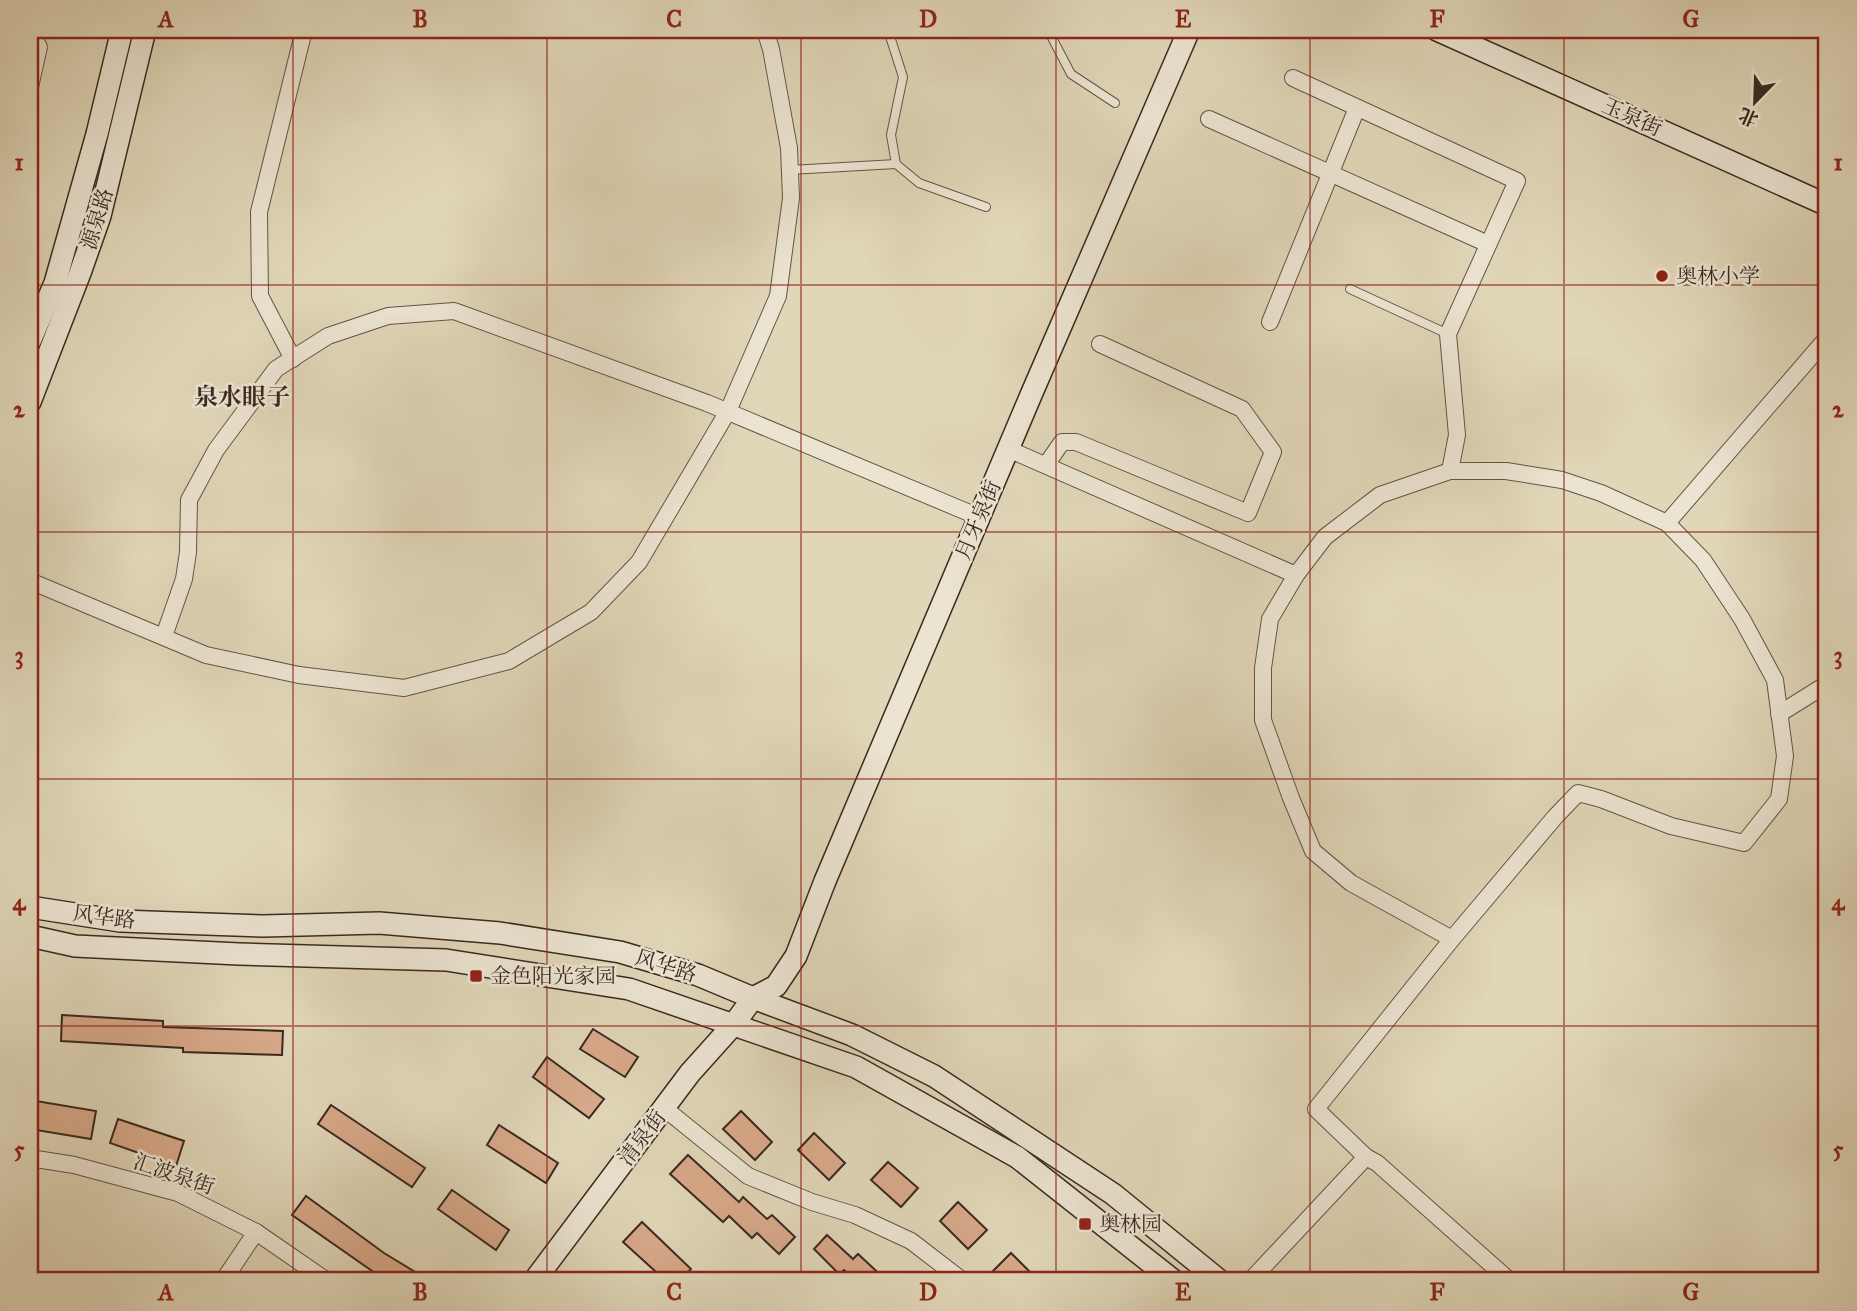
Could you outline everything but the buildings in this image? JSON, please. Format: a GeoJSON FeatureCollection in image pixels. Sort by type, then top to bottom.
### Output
{"type":"FeatureCollection","features":[{"type":"Feature","properties":{"kind":"street","name":"源泉路"},"geometry":{"type":"LineString","coordinates":[[30,341],[55,283],[122,30]]}},
{"type":"Feature","properties":{"kind":"street","name":"源泉路"},"geometry":{"type":"LineString","coordinates":[[30,402],[100,216],[145,30]]}},
{"type":"Feature","properties":{"kind":"street"},"geometry":{"type":"LineString","coordinates":[[293,359],[260,296],[260,212],[304,30]]}},
{"type":"Feature","properties":{"kind":"street"},"geometry":{"type":"LineString","coordinates":[[30,581],[206,654],[299,675],[404,688],[509,661],[591,611],[639,562],[728,411],[778,296],[791,198],[789,148],[771,48],[765,30]]}},
{"type":"Feature","properties":{"kind":"street","name":"月牙泉街"},"geometry":{"type":"LineString","coordinates":[[753,998],[776,986],[796,956],[835,856],[1189,30]]}},
{"type":"Feature","properties":{"kind":"street","name":"玉泉街"},"geometry":{"type":"LineString","coordinates":[[1437,30],[1827,205]]}},
{"type":"Feature","properties":{"kind":"street"},"geometry":{"type":"LineString","coordinates":[[30,32],[39,47],[30,87]]}},
{"type":"Feature","properties":{"kind":"street"},"geometry":{"type":"LineString","coordinates":[[1293,78],[1517,181],[1448,334],[1457,435],[1450,471]]}},
{"type":"Feature","properties":{"kind":"street"},"geometry":{"type":"LineString","coordinates":[[1270,321],[1357,108]]}},
{"type":"Feature","properties":{"kind":"street"},"geometry":{"type":"LineString","coordinates":[[1209,119],[1488,244]]}},
{"type":"Feature","properties":{"kind":"street"},"geometry":{"type":"LineString","coordinates":[[164,636],[184,579],[188,552],[189,500],[216,450],[276,369],[328,336],[388,316],[454,311],[728,411],[979,517]]}},
{"type":"Feature","properties":{"kind":"street"},"geometry":{"type":"LineString","coordinates":[[1667,523],[1821,356],[1827,338]]}},
{"type":"Feature","properties":{"kind":"street"},"geometry":{"type":"LineString","coordinates":[[1046,465],[1062,442],[1076,442],[1248,513],[1273,452],[1242,409],[1100,344]]}},
{"type":"Feature","properties":{"kind":"street"},"geometry":{"type":"LineString","coordinates":[[1008,449],[1296,575]]}},
{"type":"Feature","properties":{"kind":"street"},"geometry":{"type":"LineString","coordinates":[[1452,939],[1351,883],[1313,850],[1263,720],[1263,681],[1270,619],[1296,575],[1325,537],[1380,495],[1450,471],[1506,471],[1562,480],[1601,492],[1667,523],[1703,560],[1742,619],[1775,680],[1785,756],[1779,799],[1744,843],[1671,826],[1578,793],[1452,939],[1316,1109],[1366,1157],[1377,1163],[1510,1281]]}},
{"type":"Feature","properties":{"kind":"street"},"geometry":{"type":"LineString","coordinates":[[1779,714],[1827,684]]}},
{"type":"Feature","properties":{"kind":"street","name":"风华路"},"geometry":{"type":"LineString","coordinates":[[30,907],[120,921],[263,926],[379,923],[500,933],[621,952],[698,975],[852,1035],[934,1076],[1113,1194],[1220,1281]]}},
{"type":"Feature","properties":{"kind":"street"},"geometry":{"type":"LineString","coordinates":[[30,936],[75,946],[446,960],[629,989],[856,1067],[1017,1157],[1174,1281]]}},
{"type":"Feature","properties":{"kind":"street","name":"清泉街"},"geometry":{"type":"LineString","coordinates":[[534,1281],[690,1073],[734,1024],[753,998]]}},
{"type":"Feature","properties":{"kind":"street"},"geometry":{"type":"LineString","coordinates":[[920,1104],[920,1086],[934,1076]]}},
{"type":"Feature","properties":{"kind":"street"},"geometry":{"type":"LineString","coordinates":[[664,1108],[748,1176],[812,1202],[855,1215],[911,1241],[963,1281]]}},
{"type":"Feature","properties":{"kind":"street"},"geometry":{"type":"LineString","coordinates":[[1250,1281],[1366,1157]]}},
{"type":"Feature","properties":{"kind":"street","name":"汇波泉街"},"geometry":{"type":"LineString","coordinates":[[30,1158],[74,1165],[178,1193],[256,1232],[327,1281]]}},
{"type":"Feature","properties":{"kind":"street"},"geometry":{"type":"LineString","coordinates":[[223,1281],[256,1232]]}},
{"type":"Feature","properties":{"kind":"lane"},"geometry":{"type":"LineString","coordinates":[[888,30],[903,77],[891,135],[896,164],[919,183],[986,207]]}},
{"type":"Feature","properties":{"kind":"lane"},"geometry":{"type":"LineString","coordinates":[[1048,30],[1071,74],[1115,103]]}},
{"type":"Feature","properties":{"kind":"lane"},"geometry":{"type":"LineString","coordinates":[[790,170],[896,164]]}},
{"type":"Feature","properties":{"kind":"lane"},"geometry":{"type":"LineString","coordinates":[[1350,289],[1448,334]]}},
{"type":"Feature","properties":{"kind":"place","name":"奥林小学"},"geometry":{"type":"Point","coordinates":[1662,276]}},
{"type":"Feature","properties":{"kind":"place","name":"金色阳光家园"},"geometry":{"type":"Point","coordinates":[476,976]}},
{"type":"Feature","properties":{"kind":"place","name":"奥林园"},"geometry":{"type":"Point","coordinates":[1085,1224]}},
{"type":"Feature","properties":{"kind":"district","name":"泉水眼子"},"geometry":{"type":"Point","coordinates":[242,397]}}]}
